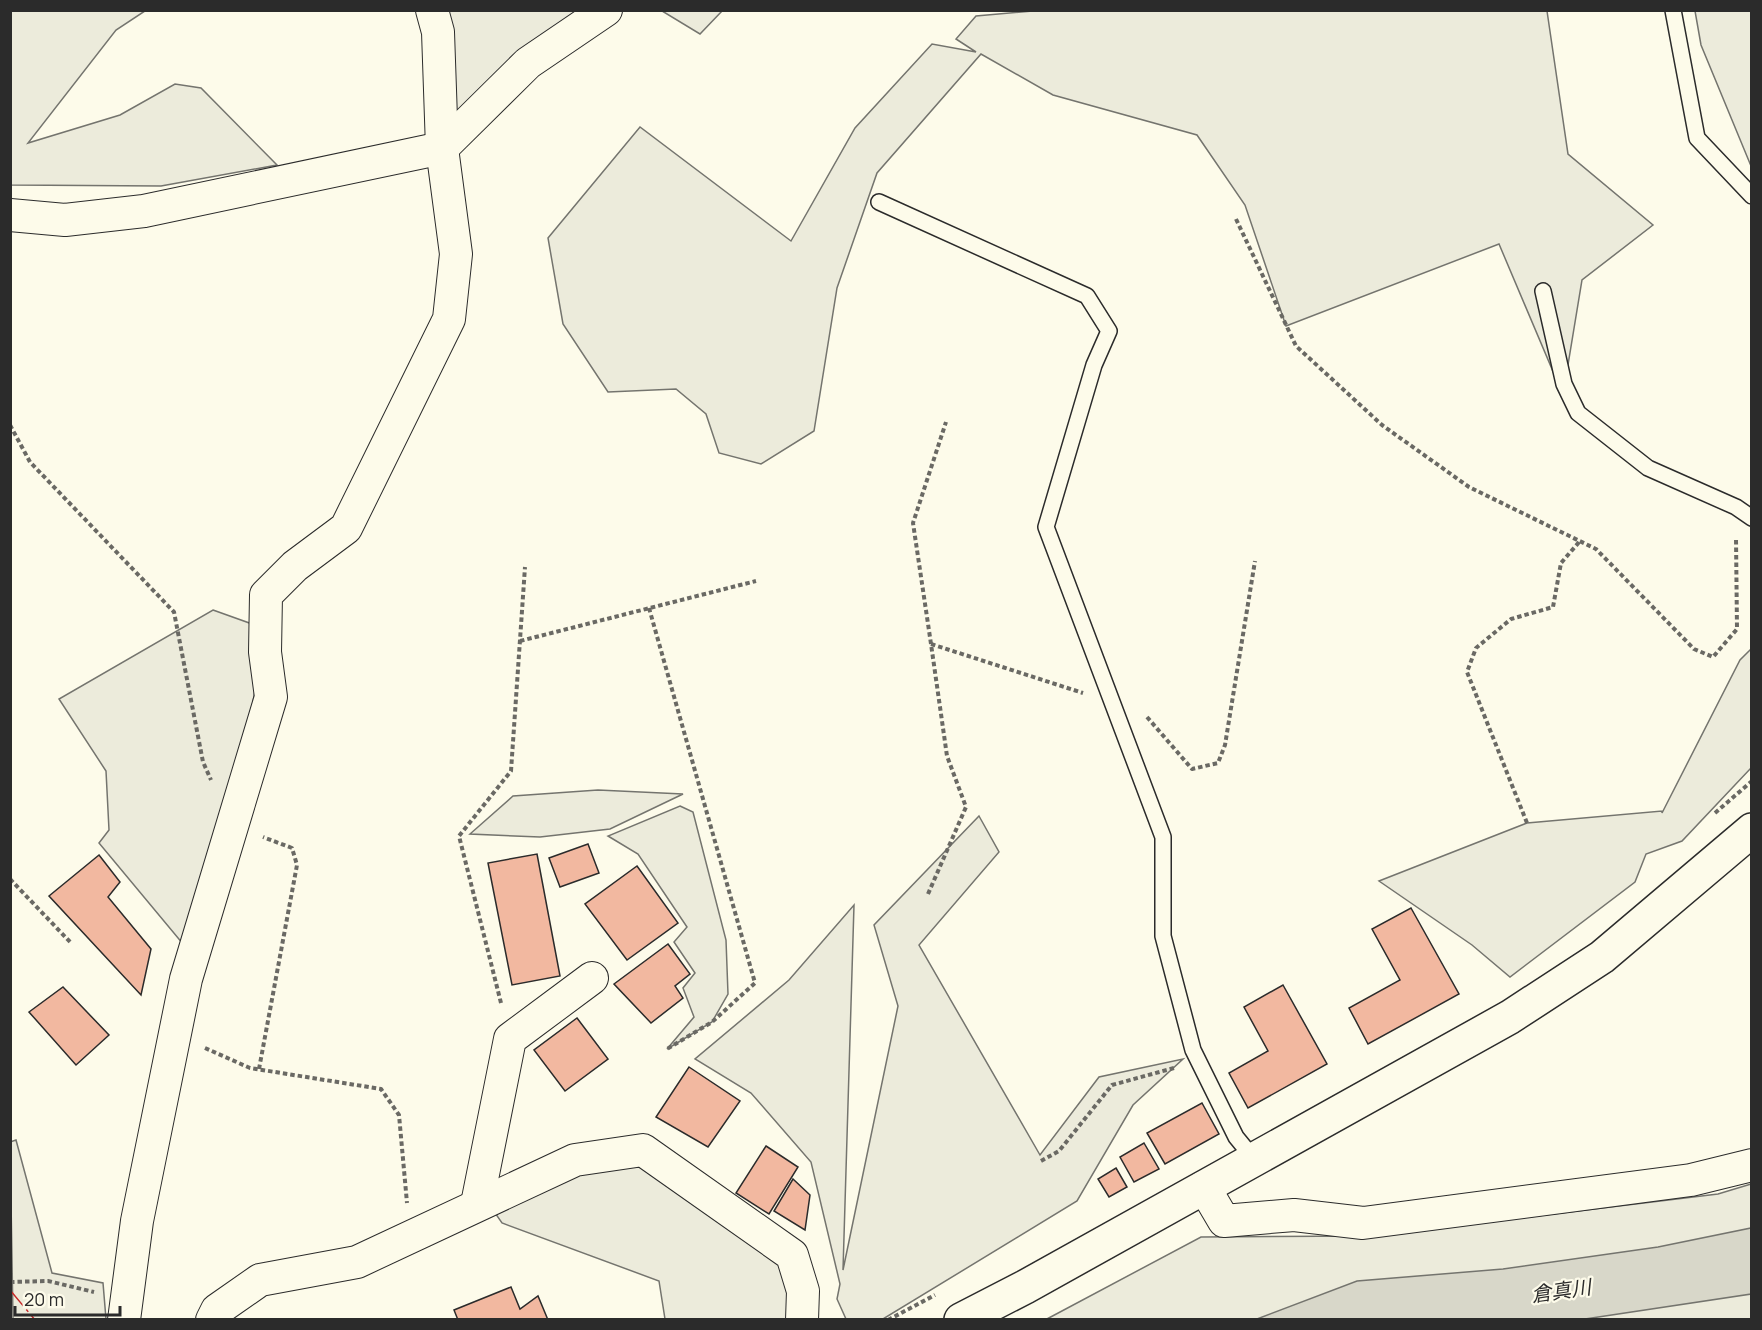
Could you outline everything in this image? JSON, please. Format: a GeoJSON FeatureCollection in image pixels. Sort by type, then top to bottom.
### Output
{"type":"FeatureCollection","features":[{"type":"Feature","properties":{"kind":"street"},"geometry":{"type":"LineString","coordinates":[[126,1310],[137,1221],[186,979],[271,697],[265,652],[266,595],[295,566],[346,528],[449,319],[456,254],[442,148],[438,32],[432,10]]}},
{"type":"Feature","properties":{"kind":"street"},"geometry":{"type":"LineString","coordinates":[[10,215],[65,220],[144,211],[442,148],[528,63],[606,10]]}},
{"type":"Feature","properties":{"kind":"street"},"geometry":{"type":"LineString","coordinates":[[961,1320],[1510,1017],[1602,957],[1752,830]]}},
{"type":"Feature","properties":{"kind":"street"},"geometry":{"type":"LineString","coordinates":[[477,1204],[510,1039],[592,978]]}},
{"type":"Feature","properties":{"kind":"street"},"geometry":{"type":"LineString","coordinates":[[212,1320],[217,1310],[260,1280],[348,1264],[575,1160],[643,1150],[792,1255],[803,1291],[802,1320]]}},
{"type":"Feature","properties":{"kind":"street"},"geometry":{"type":"LineString","coordinates":[[1204,1187],[1224,1221],[1294,1215],[1363,1223],[1691,1180],[1752,1165]]}},
{"type":"Feature","properties":{"kind":"lane"},"geometry":{"type":"LineString","coordinates":[[1673,10],[1697,138],[1752,196]]}},
{"type":"Feature","properties":{"kind":"lane"},"geometry":{"type":"LineString","coordinates":[[879,202],[1087,296],[1109,331],[1094,365],[1046,527],[1164,837],[1163,936],[1198,1062],[1236,1137],[1254,1159]]}},
{"type":"Feature","properties":{"kind":"lane"},"geometry":{"type":"LineString","coordinates":[[1543,291],[1564,384],[1578,413],[1648,468],[1736,507],[1752,518]]}},
{"type":"Feature","properties":{"kind":"path"},"geometry":{"type":"LineString","coordinates":[[1236,219],[1296,346],[1382,424],[1468,486],[1596,549],[1694,649],[1713,657],[1737,629],[1736,507]]}},
{"type":"Feature","properties":{"kind":"path"},"geometry":{"type":"LineString","coordinates":[[928,894],[966,807],[947,756],[913,523],[946,422]]}},
{"type":"Feature","properties":{"kind":"path"},"geometry":{"type":"LineString","coordinates":[[10,425],[30,462],[174,612],[203,762],[232,826],[292,848],[297,865],[259,1069]]}},
{"type":"Feature","properties":{"kind":"path"},"geometry":{"type":"LineString","coordinates":[[1527,823],[1467,672],[1476,648],[1511,619],[1553,607],[1561,563],[1580,541]]}},
{"type":"Feature","properties":{"kind":"path"},"geometry":{"type":"LineString","coordinates":[[1145,716],[1192,769],[1218,764],[1225,746],[1255,561]]}},
{"type":"Feature","properties":{"kind":"path"},"geometry":{"type":"LineString","coordinates":[[510,1039],[459,836],[511,771],[525,567]]}},
{"type":"Feature","properties":{"kind":"path"},"geometry":{"type":"LineString","coordinates":[[520,641],[756,581]]}},
{"type":"Feature","properties":{"kind":"path"},"geometry":{"type":"LineString","coordinates":[[649,608],[755,982],[712,1022],[667,1049]]}},
{"type":"Feature","properties":{"kind":"path"},"geometry":{"type":"LineString","coordinates":[[931,644],[1115,704]]}},
{"type":"Feature","properties":{"kind":"path"},"geometry":{"type":"LineString","coordinates":[[1708,818],[1752,781]]}},
{"type":"Feature","properties":{"kind":"path"},"geometry":{"type":"LineString","coordinates":[[10,879],[72,944]]}},
{"type":"Feature","properties":{"kind":"path"},"geometry":{"type":"LineString","coordinates":[[175,1036],[259,1069],[381,1089],[399,1115],[410,1237]]}},
{"type":"Feature","properties":{"kind":"path"},"geometry":{"type":"LineString","coordinates":[[1041,1161],[1059,1150],[1112,1085],[1198,1062]]}},
{"type":"Feature","properties":{"kind":"path"},"geometry":{"type":"LineString","coordinates":[[10,1282],[48,1281],[126,1310]]}},
{"type":"Feature","properties":{"kind":"path"},"geometry":{"type":"LineString","coordinates":[[888,1320],[940,1292]]}},
{"type":"Feature","properties":{"kind":"shaded area"},"geometry":{"type":"Polygon","coordinates":[[[11,10],[145,11],[116,30],[28,143],[120,115],[175,84],[201,88],[277,165],[161,186],[11,185],[11,10]]]}},
{"type":"Feature","properties":{"kind":"shaded area"},"geometry":{"type":"Polygon","coordinates":[[[1044,10],[1547,11],[1568,154],[1653,225],[1582,280],[1563,395],[1499,244],[1286,326],[1245,205],[1197,135],[1053,95],[981,54],[877,173],[837,288],[814,431],[761,464],[719,453],[706,414],[676,389],[608,392],[563,324],[548,238],[640,127],[791,241],[855,128],[932,44],[976,52],[956,39],[976,16],[1044,10]]]}},
{"type":"Feature","properties":{"kind":"shaded area"},"geometry":{"type":"Polygon","coordinates":[[[432,11],[612,11],[449,142],[432,11]]]}},
{"type":"Feature","properties":{"kind":"shaded area"},"geometry":{"type":"Polygon","coordinates":[[[662,11],[722,11],[700,34],[662,11]]]}},
{"type":"Feature","properties":{"kind":"shaded area"},"geometry":{"type":"Polygon","coordinates":[[[1695,11],[1751,11],[1751,166],[1701,45],[1695,11]]]}},
{"type":"Feature","properties":{"kind":"shaded area"},"geometry":{"type":"Polygon","coordinates":[[[213,610],[266,629],[229,835],[193,956],[99,843],[109,830],[106,771],[59,699],[213,610]]]}},
{"type":"Feature","properties":{"kind":"shaded area"},"geometry":{"type":"Polygon","coordinates":[[[1751,649],[1751,768],[1682,841],[1646,854],[1635,882],[1510,977],[1472,945],[1379,881],[1527,823],[1662,811],[1662,813],[1740,660],[1751,649]]]}},
{"type":"Feature","properties":{"kind":"shaded area"},"geometry":{"type":"Polygon","coordinates":[[[598,790],[683,794],[610,829],[540,837],[470,834],[513,796],[598,790]]]}},
{"type":"Feature","properties":{"kind":"shaded area"},"geometry":{"type":"Polygon","coordinates":[[[680,806],[693,812],[726,940],[728,994],[712,1022],[667,1049],[694,1017],[683,988],[695,973],[674,942],[687,927],[638,854],[608,836],[680,806]]]}},
{"type":"Feature","properties":{"kind":"shaded area"},"geometry":{"type":"Polygon","coordinates":[[[979,816],[999,852],[919,945],[1040,1155],[1099,1077],[1183,1059],[1133,1105],[1077,1201],[883,1319],[846,1319],[837,1299],[840,1284],[811,1162],[751,1093],[695,1059],[789,980],[854,905],[843,1270],[898,1006],[874,925],[979,816]]]}},
{"type":"Feature","properties":{"kind":"shaded area"},"geometry":{"type":"Polygon","coordinates":[[[16,1140],[52,1273],[103,1283],[106,1319],[13,1319],[10,1142],[16,1140]]]}},
{"type":"Feature","properties":{"kind":"shaded area"},"geometry":{"type":"Polygon","coordinates":[[[643,1150],[792,1255],[802,1319],[665,1319],[659,1281],[502,1223],[486,1200],[643,1150]]]}},
{"type":"Feature","properties":{"kind":"shaded area"},"geometry":{"type":"Polygon","coordinates":[[[1751,1184],[1751,1319],[1045,1320],[1201,1237],[1371,1236],[1718,1194],[1751,1184]]]}},
{"type":"Feature","properties":{"kind":"water","name":"倉真川"},"geometry":{"type":"Polygon","coordinates":[[[1751,1228],[1751,1294],[1585,1319],[1257,1319],[1357,1281],[1503,1269],[1658,1247],[1751,1228]]]}},
{"type":"Feature","properties":{"kind":"building"},"geometry":{"type":"Polygon","coordinates":[[[588,844],[599,873],[560,887],[549,858],[588,844]]]}},
{"type":"Feature","properties":{"kind":"building"},"geometry":{"type":"Polygon","coordinates":[[[537,854],[560,976],[512,985],[488,863],[537,854]]]}},
{"type":"Feature","properties":{"kind":"building"},"geometry":{"type":"Polygon","coordinates":[[[99,855],[120,882],[108,897],[151,949],[141,995],[49,896],[99,855]]]}},
{"type":"Feature","properties":{"kind":"building"},"geometry":{"type":"Polygon","coordinates":[[[637,866],[678,923],[627,960],[585,904],[637,866]]]}},
{"type":"Feature","properties":{"kind":"building"},"geometry":{"type":"Polygon","coordinates":[[[1411,908],[1459,994],[1368,1044],[1349,1008],[1400,980],[1372,929],[1411,908]]]}},
{"type":"Feature","properties":{"kind":"building"},"geometry":{"type":"Polygon","coordinates":[[[668,944],[690,974],[675,986],[683,998],[651,1023],[614,984],[668,944]]]}},
{"type":"Feature","properties":{"kind":"building"},"geometry":{"type":"Polygon","coordinates":[[[1283,985],[1327,1064],[1248,1108],[1229,1073],[1268,1051],[1244,1007],[1283,985]]]}},
{"type":"Feature","properties":{"kind":"building"},"geometry":{"type":"Polygon","coordinates":[[[63,987],[109,1035],[76,1065],[29,1012],[63,987]]]}},
{"type":"Feature","properties":{"kind":"building"},"geometry":{"type":"Polygon","coordinates":[[[577,1018],[608,1059],[565,1091],[534,1050],[577,1018]]]}},
{"type":"Feature","properties":{"kind":"building"},"geometry":{"type":"Polygon","coordinates":[[[689,1067],[740,1101],[708,1147],[656,1117],[689,1067]]]}},
{"type":"Feature","properties":{"kind":"building"},"geometry":{"type":"Polygon","coordinates":[[[1202,1103],[1219,1134],[1165,1164],[1147,1133],[1202,1103]]]}},
{"type":"Feature","properties":{"kind":"building"},"geometry":{"type":"Polygon","coordinates":[[[1144,1143],[1159,1169],[1134,1182],[1120,1157],[1144,1143]]]}},
{"type":"Feature","properties":{"kind":"building"},"geometry":{"type":"Polygon","coordinates":[[[766,1146],[798,1167],[769,1214],[736,1193],[766,1146]]]}},
{"type":"Feature","properties":{"kind":"building"},"geometry":{"type":"Polygon","coordinates":[[[1116,1168],[1127,1187],[1109,1197],[1098,1179],[1116,1168]]]}},
{"type":"Feature","properties":{"kind":"building"},"geometry":{"type":"Polygon","coordinates":[[[793,1179],[810,1195],[805,1230],[774,1211],[793,1179]]]}},
{"type":"Feature","properties":{"kind":"building"},"geometry":{"type":"Polygon","coordinates":[[[511,1287],[520,1309],[538,1296],[548,1320],[458,1320],[454,1310],[511,1287]]]}},
{"type":"Feature","properties":{"kind":"power"},"geometry":{"type":"LineString","coordinates":[[10,1290],[35,1320]]}}]}
